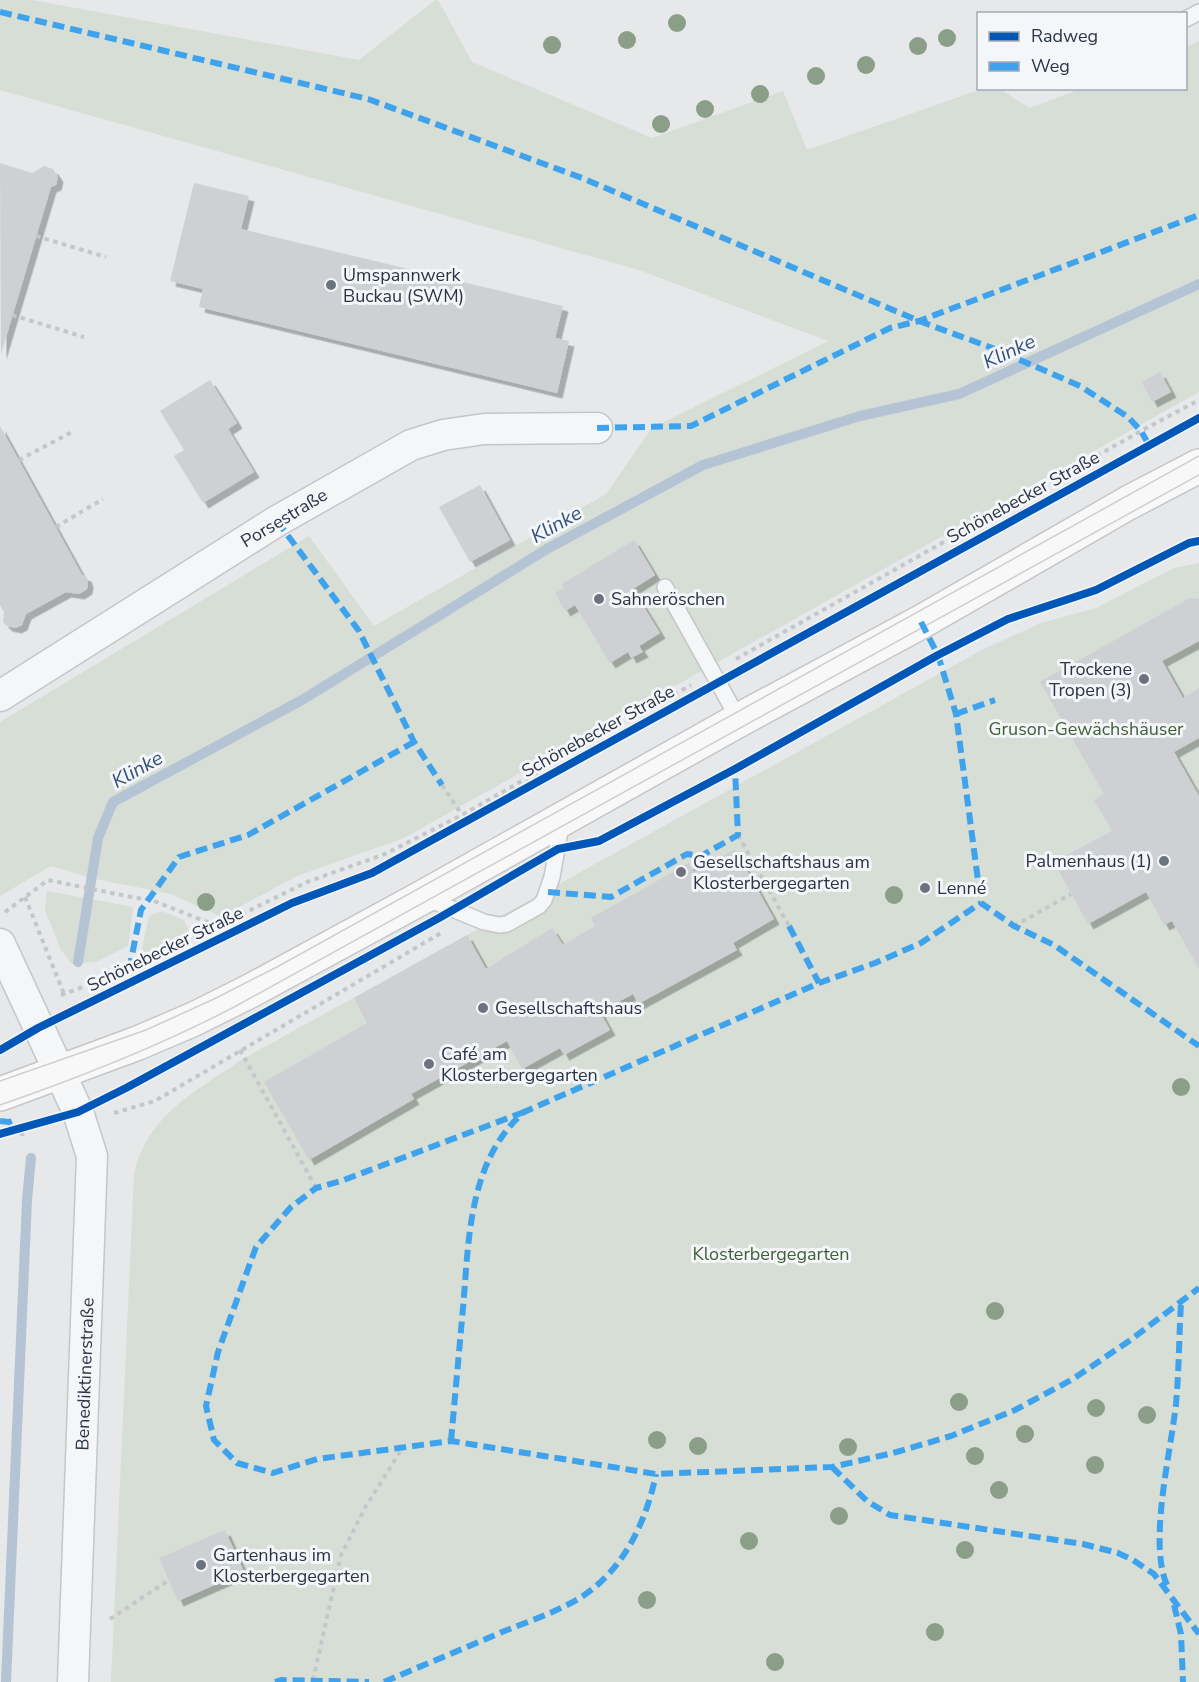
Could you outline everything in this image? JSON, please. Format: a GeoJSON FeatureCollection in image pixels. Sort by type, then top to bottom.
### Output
{"type":"FeatureCollection","features":[{"type":"Feature","properties":{"kind":"main road"},"geometry":{"type":"LineString","coordinates":[[0,1094],[138,1043],[194,1019],[252,990],[738,720],[921,622],[1128,503],[1199,466]]}},
{"type":"Feature","properties":{"kind":"street","name":"Porsestraße"},"geometry":{"type":"LineString","coordinates":[[0,696],[277,521],[411,445],[443,435],[484,429],[597,428]]}},
{"type":"Feature","properties":{"kind":"street"},"geometry":{"type":"LineString","coordinates":[[0,944],[59,1073]]}},
{"type":"Feature","properties":{"kind":"street","name":"Benediktinerstraße"},"geometry":{"type":"LineString","coordinates":[[59,1073],[78,1112],[91,1148],[93,1165],[73,1682]]}},
{"type":"Feature","properties":{"kind":"lane"},"geometry":{"type":"LineString","coordinates":[[665,587],[738,720]]}},
{"type":"Feature","properties":{"kind":"lane"},"geometry":{"type":"LineString","coordinates":[[423,897],[469,917],[505,925],[542,902],[552,878],[562,818]]}},
{"type":"Feature","properties":{"kind":"path"},"geometry":{"type":"LineString","coordinates":[[36,236],[106,257]]}},
{"type":"Feature","properties":{"kind":"path"},"geometry":{"type":"LineString","coordinates":[[12,315],[84,337]]}},
{"type":"Feature","properties":{"kind":"path"},"geometry":{"type":"LineString","coordinates":[[19,460],[72,432]]}},
{"type":"Feature","properties":{"kind":"path"},"geometry":{"type":"LineString","coordinates":[[56,527],[103,499]]}},
{"type":"Feature","properties":{"kind":"path"},"geometry":{"type":"LineString","coordinates":[[442,785],[462,816]]}},
{"type":"Feature","properties":{"kind":"path"},"geometry":{"type":"LineString","coordinates":[[738,835],[789,926]]}},
{"type":"Feature","properties":{"kind":"path"},"geometry":{"type":"LineString","coordinates":[[0,916],[48,880],[149,899],[218,926]]}},
{"type":"Feature","properties":{"kind":"path"},"geometry":{"type":"LineString","coordinates":[[1014,926],[1071,894]]}},
{"type":"Feature","properties":{"kind":"path"},"geometry":{"type":"LineString","coordinates":[[25,897],[64,994]]}},
{"type":"Feature","properties":{"kind":"path"},"geometry":{"type":"LineString","coordinates":[[114,1113],[155,1101],[469,917]]}},
{"type":"Feature","properties":{"kind":"path"},"geometry":{"type":"LineString","coordinates":[[240,1050],[316,1188]]}},
{"type":"Feature","properties":{"kind":"path"},"geometry":{"type":"LineString","coordinates":[[11,1131],[78,1112]]}},
{"type":"Feature","properties":{"kind":"path"},"geometry":{"type":"LineString","coordinates":[[313,1680],[341,1555],[366,1506],[403,1447]]}},
{"type":"Feature","properties":{"kind":"path"},"geometry":{"type":"LineString","coordinates":[[107,1621],[169,1580]]}},
{"type":"Feature","properties":{"kind":"green space"},"geometry":{"type":"Polygon","coordinates":[[[0,0],[32,0],[359,60],[435,0],[438,0],[472,62],[652,138],[783,91],[807,150],[979,90],[1002,90],[1030,108],[1077,90],[1187,90],[1187,47],[1199,41],[1199,392],[404,838],[297,876],[221,917],[171,894],[91,878],[51,866],[0,896],[0,722],[309,536],[374,626],[606,494],[652,428],[828,341],[639,270],[0,90],[0,0]]]}},
{"type":"Feature","properties":{"kind":"green space","name":"Klosterbergegarten"},"geometry":{"type":"Polygon","coordinates":[[[1199,563],[1199,1682],[111,1682],[134,1174],[140,1153],[161,1120],[190,1095],[241,1060],[982,650],[1041,623],[1096,608],[1174,568],[1199,563]]]}},
{"type":"Feature","properties":{"kind":"green space"},"geometry":{"type":"Polygon","coordinates":[[[47,891],[133,907],[128,946],[96,962],[72,964],[61,950],[45,910],[47,891]]]}},
{"type":"Feature","properties":{"kind":"green space"},"geometry":{"type":"Polygon","coordinates":[[[162,911],[184,920],[189,931],[186,941],[153,958],[145,957],[142,949],[149,916],[162,911]]]}},
{"type":"Feature","properties":{"kind":"building"},"geometry":{"type":"Polygon","coordinates":[[[0,163],[32,173],[44,166],[53,169],[58,177],[56,185],[51,187],[1,354],[0,163]]]}},
{"type":"Feature","properties":{"kind":"building","name":"Umspannwerk Buckau (SWM)"},"geometry":{"type":"Polygon","coordinates":[[[194,183],[249,196],[241,229],[563,306],[555,338],[569,341],[557,393],[199,307],[203,289],[170,281],[194,183]]]}},
{"type":"Feature","properties":{"kind":"building"},"geometry":{"type":"Polygon","coordinates":[[[1160,372],[1171,392],[1152,402],[1142,382],[1160,372]]]}},
{"type":"Feature","properties":{"kind":"building"},"geometry":{"type":"Polygon","coordinates":[[[210,380],[237,423],[228,429],[254,472],[203,503],[174,456],[184,450],[160,411],[210,380]]]}},
{"type":"Feature","properties":{"kind":"building"},"geometry":{"type":"Polygon","coordinates":[[[0,426],[88,582],[87,589],[79,594],[66,592],[26,614],[22,625],[16,628],[7,626],[3,622],[4,612],[0,605],[0,426]]]}},
{"type":"Feature","properties":{"kind":"building"},"geometry":{"type":"Polygon","coordinates":[[[480,485],[510,540],[470,562],[439,507],[480,485]]]}},
{"type":"Feature","properties":{"kind":"building","name":"Sahneröschen"},"geometry":{"type":"Polygon","coordinates":[[[634,540],[655,575],[633,589],[660,633],[639,646],[643,652],[631,658],[628,652],[610,663],[575,605],[565,611],[555,593],[564,588],[562,584],[634,540]]]}},
{"type":"Feature","properties":{"kind":"building"},"geometry":{"type":"Polygon","coordinates":[[[1190,598],[1199,599],[1199,641],[1162,661],[1183,698],[1199,688],[1199,738],[1174,752],[1199,796],[1199,969],[1172,921],[1164,925],[1146,892],[1088,924],[1054,862],[1112,831],[1094,800],[1104,794],[1040,682],[1190,598]]]}},
{"type":"Feature","properties":{"kind":"building","name":"Gesellschaftshaus"},"geometry":{"type":"Polygon","coordinates":[[[735,849],[774,919],[733,943],[737,950],[638,1004],[633,994],[600,1012],[610,1030],[564,1055],[560,1048],[522,1069],[507,1041],[411,1094],[414,1099],[309,1160],[264,1082],[367,1023],[354,998],[467,935],[486,969],[552,928],[563,945],[595,926],[591,918],[689,863],[694,872],[735,849]]]}},
{"type":"Feature","properties":{"kind":"building","name":"Gartenhaus im Klosterbergegarten"},"geometry":{"type":"Polygon","coordinates":[[[225,1530],[244,1572],[178,1601],[159,1558],[225,1530]]]}},
{"type":"Feature","properties":{"kind":"waterway","name":"Klinke"},"geometry":{"type":"LineString","coordinates":[[78,962],[98,838],[113,802],[302,700],[547,549],[703,465],[860,416],[959,394],[1199,284]]}},
{"type":"Feature","properties":{"kind":"waterway","name":"Klinke"},"geometry":{"type":"LineString","coordinates":[[6,1682],[27,1200],[31,1158]]}},
{"type":"Feature","properties":{"kind":"tram line"},"geometry":{"type":"LineString","coordinates":[[0,1081],[146,1030],[277,967],[1199,456]]}},
{"type":"Feature","properties":{"kind":"tram line"},"geometry":{"type":"LineString","coordinates":[[0,1105],[120,1060],[236,1006],[1199,475]]}},
{"type":"Feature","properties":{"kind":"marked path"},"geometry":{"type":"LineString","coordinates":[[0,12],[368,99],[582,178],[919,321],[995,349],[1080,386],[1128,417],[1141,431],[1149,445]]}},
{"type":"Feature","properties":{"kind":"marked path"},"geometry":{"type":"LineString","coordinates":[[597,428],[691,426],[890,328],[919,321],[1199,215]]}},
{"type":"Feature","properties":{"kind":"marked path"},"geometry":{"type":"LineString","coordinates":[[277,521],[359,631],[414,742],[442,785]]}},
{"type":"Feature","properties":{"kind":"marked path"},"geometry":{"type":"LineString","coordinates":[[921,622],[938,655],[956,714],[981,903],[1014,926],[1054,945],[1199,1046]]}},
{"type":"Feature","properties":{"kind":"marked path"},"geometry":{"type":"LineString","coordinates":[[956,714],[995,700]]}},
{"type":"Feature","properties":{"kind":"marked path"},"geometry":{"type":"LineString","coordinates":[[129,970],[141,910],[179,857],[248,835],[414,742]]}},
{"type":"Feature","properties":{"kind":"marked path"},"geometry":{"type":"LineString","coordinates":[[548,892],[611,897],[687,854],[701,856],[738,835],[735,769]]}},
{"type":"Feature","properties":{"kind":"marked path"},"geometry":{"type":"LineString","coordinates":[[451,1441],[467,1256],[475,1203],[492,1154],[506,1132],[524,1112],[819,983],[875,963],[921,943],[981,903]]}},
{"type":"Feature","properties":{"kind":"marked path"},"geometry":{"type":"LineString","coordinates":[[789,926],[819,983]]}},
{"type":"Feature","properties":{"kind":"marked path"},"geometry":{"type":"LineString","coordinates":[[524,1112],[341,1181],[316,1188],[291,1207],[256,1247],[218,1352],[206,1406],[214,1440],[237,1463],[273,1473],[317,1459],[451,1441],[656,1474],[832,1467],[893,1453],[951,1436],[1015,1410],[1073,1379],[1129,1341],[1199,1288]]}},
{"type":"Feature","properties":{"kind":"marked path"},"geometry":{"type":"LineString","coordinates":[[0,1121],[9,1122],[17,1119]]}},
{"type":"Feature","properties":{"kind":"marked path"},"geometry":{"type":"LineString","coordinates":[[1167,1585],[1162,1567],[1160,1522],[1176,1404],[1181,1303]]}},
{"type":"Feature","properties":{"kind":"marked path"},"geometry":{"type":"LineString","coordinates":[[832,1467],[867,1501],[890,1515],[1083,1544],[1118,1553],[1154,1574],[1199,1634]]}},
{"type":"Feature","properties":{"kind":"marked path"},"geometry":{"type":"LineString","coordinates":[[384,1682],[550,1613],[594,1588],[619,1561],[630,1545],[646,1511],[656,1474]]}},
{"type":"Feature","properties":{"kind":"marked path"},"geometry":{"type":"LineString","coordinates":[[1174,1605],[1181,1634],[1183,1682]]}},
{"type":"Feature","properties":{"kind":"marked path"},"geometry":{"type":"LineString","coordinates":[[275,1682],[281,1680],[369,1682]]}},
{"type":"Feature","properties":{"kind":"cycle path","name":"Schönebecker Straße"},"geometry":{"type":"LineString","coordinates":[[0,1050],[38,1028],[292,903],[372,873],[1199,418]]}},
{"type":"Feature","properties":{"kind":"cycle path"},"geometry":{"type":"LineString","coordinates":[[0,1134],[78,1112],[439,918],[558,849],[599,841],[1008,619],[1096,590],[1189,543],[1199,541]]}},
{"type":"Feature","properties":{"kind":"place","name":"Umspannwerk Buckau (SWM)"},"geometry":{"type":"Point","coordinates":[331,285]}},
{"type":"Feature","properties":{"kind":"place","name":"Sahneröschen"},"geometry":{"type":"Point","coordinates":[599,599]}},
{"type":"Feature","properties":{"kind":"place","name":"Trockene Tropen (3)"},"geometry":{"type":"Point","coordinates":[1144,679]}},
{"type":"Feature","properties":{"kind":"place","name":"Palmenhaus (1)"},"geometry":{"type":"Point","coordinates":[1164,861]}},
{"type":"Feature","properties":{"kind":"place","name":"Gesellschaftshaus am Klosterbergegarten"},"geometry":{"type":"Point","coordinates":[681,872]}},
{"type":"Feature","properties":{"kind":"place","name":"Lenné"},"geometry":{"type":"Point","coordinates":[925,888]}},
{"type":"Feature","properties":{"kind":"place","name":"Gesellschaftshaus"},"geometry":{"type":"Point","coordinates":[483,1008]}},
{"type":"Feature","properties":{"kind":"place","name":"Café am Klosterbergegarten"},"geometry":{"type":"Point","coordinates":[429,1064]}},
{"type":"Feature","properties":{"kind":"place","name":"Gartenhaus im Klosterbergegarten"},"geometry":{"type":"Point","coordinates":[201,1565]}},
{"type":"Feature","properties":{"kind":"park label","name":"Gruson-Gewächshäuser"},"geometry":{"type":"Point","coordinates":[1086,729]}}]}
